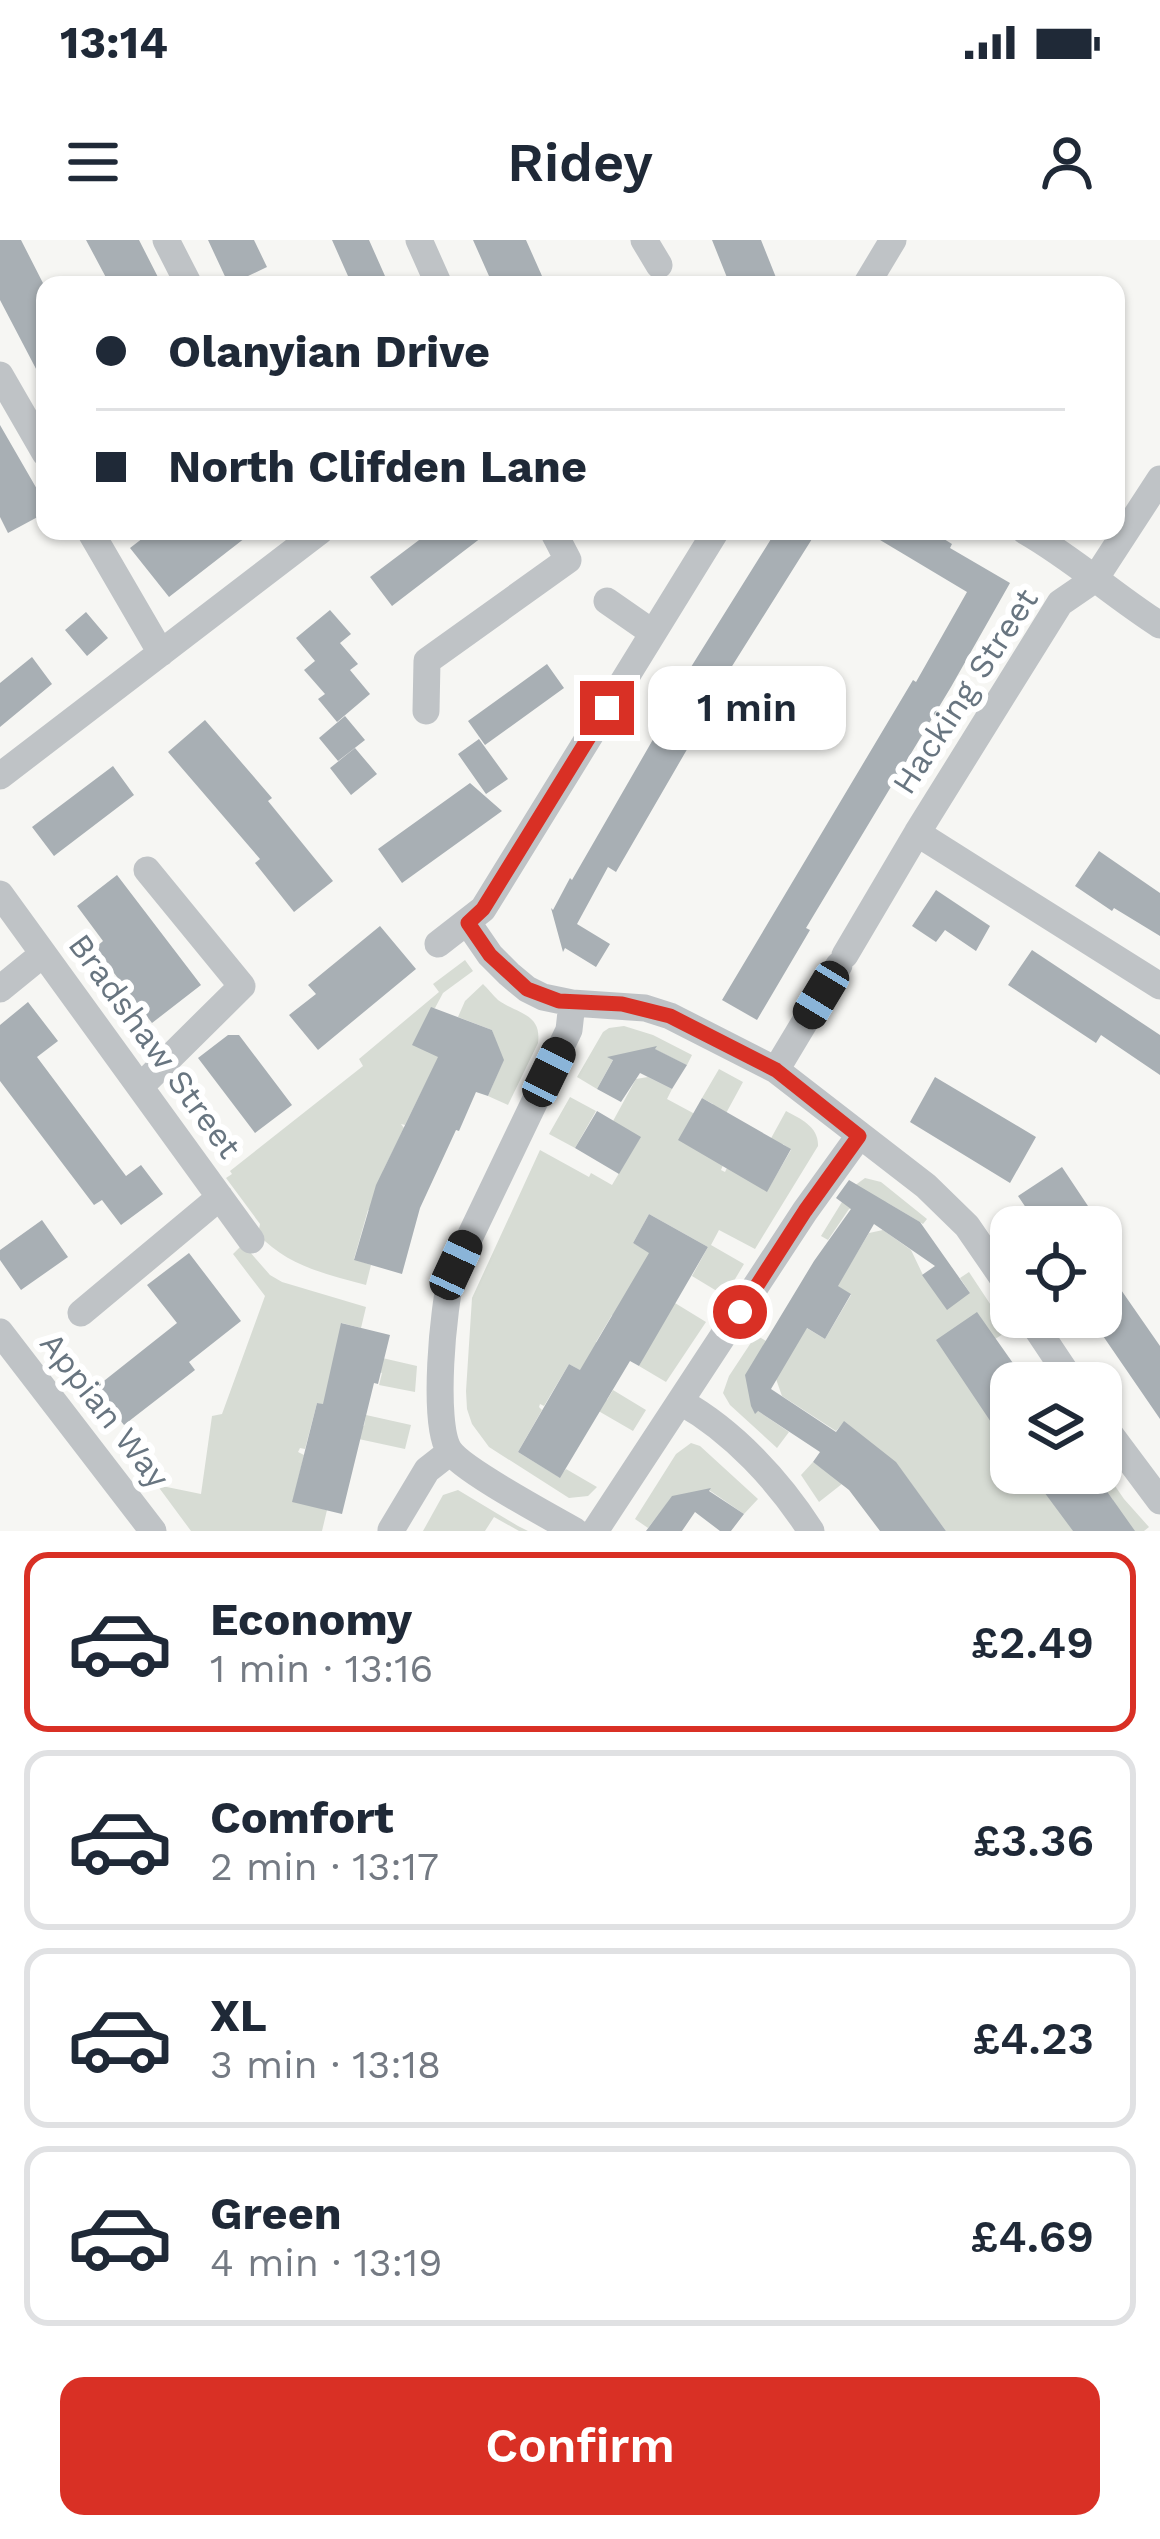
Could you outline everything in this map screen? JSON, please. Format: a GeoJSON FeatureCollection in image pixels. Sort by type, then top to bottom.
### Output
{"type":"FeatureCollection","features":[{"type":"Feature","properties":{"kind":"street"},"geometry":{"type":"LineString","coordinates":[[166,240],[185,276]]}},
{"type":"Feature","properties":{"kind":"street"},"geometry":{"type":"LineString","coordinates":[[419,240],[435,276]]}},
{"type":"Feature","properties":{"kind":"street"},"geometry":{"type":"LineString","coordinates":[[644,240],[659,265]]}},
{"type":"Feature","properties":{"kind":"street"},"geometry":{"type":"LineString","coordinates":[[871,276],[893,240]]}},
{"type":"Feature","properties":{"kind":"street"},"geometry":{"type":"LineString","coordinates":[[0,375],[36,437]]}},
{"type":"Feature","properties":{"kind":"street","name":"Hacking Street"},"geometry":{"type":"LineString","coordinates":[[1125,532],[1160,478]]}},
{"type":"Feature","properties":{"kind":"street"},"geometry":{"type":"LineString","coordinates":[[95,540],[160,653]]}},
{"type":"Feature","properties":{"kind":"street"},"geometry":{"type":"LineString","coordinates":[[0,776],[308,540]]}},
{"type":"Feature","properties":{"kind":"street"},"geometry":{"type":"LineString","coordinates":[[426,711],[428,662],[568,560],[558,540]]}},
{"type":"Feature","properties":{"kind":"street"},"geometry":{"type":"LineString","coordinates":[[438,944],[483,909],[710,540]]}},
{"type":"Feature","properties":{"kind":"street"},"geometry":{"type":"LineString","coordinates":[[1041,540],[1160,625]]}},
{"type":"Feature","properties":{"kind":"street","name":"Hacking Street"},"geometry":{"type":"LineString","coordinates":[[776,1070],[1060,603],[1095,579],[1120,540]]}},
{"type":"Feature","properties":{"kind":"street"},"geometry":{"type":"LineString","coordinates":[[608,601],[653,633]]}},
{"type":"Feature","properties":{"kind":"street"},"geometry":{"type":"LineString","coordinates":[[916,833],[1160,986]]}},
{"type":"Feature","properties":{"kind":"street"},"geometry":{"type":"LineString","coordinates":[[140,1087],[242,986],[147,870]]}},
{"type":"Feature","properties":{"kind":"street","name":"Bradshaw Street"},"geometry":{"type":"LineString","coordinates":[[0,894],[251,1240]]}},
{"type":"Feature","properties":{"kind":"street"},"geometry":{"type":"LineString","coordinates":[[468,923],[490,955],[527,989],[543,997],[658,1012],[776,1070],[926,1186],[967,1226],[990,1259]]}},
{"type":"Feature","properties":{"kind":"street"},"geometry":{"type":"LineString","coordinates":[[0,989],[43,954]]}},
{"type":"Feature","properties":{"kind":"street"},"geometry":{"type":"LineString","coordinates":[[572,1003],[569,1030],[449,1285],[440,1410],[450,1452],[574,1531]]}},
{"type":"Feature","properties":{"kind":"street"},"geometry":{"type":"LineString","coordinates":[[595,1531],[859,1136]]}},
{"type":"Feature","properties":{"kind":"street"},"geometry":{"type":"LineString","coordinates":[[82,1313],[220,1197]]}},
{"type":"Feature","properties":{"kind":"street","name":"Appian Way"},"geometry":{"type":"LineString","coordinates":[[0,1332],[153,1531]]}},
{"type":"Feature","properties":{"kind":"street"},"geometry":{"type":"LineString","coordinates":[[681,1402],[752,1458],[812,1531]]}},
{"type":"Feature","properties":{"kind":"street"},"geometry":{"type":"LineString","coordinates":[[1122,1450],[1160,1501]]}},
{"type":"Feature","properties":{"kind":"street"},"geometry":{"type":"LineString","coordinates":[[391,1530],[427,1470],[450,1452]]}},
{"type":"Feature","properties":{"kind":"shaded area"},"geometry":{"type":"Polygon","coordinates":[[[465,960],[473,971],[431,1008],[439,1057],[405,1125],[401,1124],[404,1128],[383,1171],[390,1215],[368,1210],[354,1259],[371,1265],[366,1285],[281,1254],[258,1234],[260,1224],[226,1178],[230,1171],[363,1066],[359,1059],[439,992],[433,984],[465,960]]]}},
{"type":"Feature","properties":{"kind":"shaded area"},"geometry":{"type":"Polygon","coordinates":[[[483,984],[498,1000],[532,1020],[538,1033],[538,1043],[508,1105],[488,1096],[503,1061],[492,1030],[458,1017],[465,1001],[483,984]]]}},
{"type":"Feature","properties":{"kind":"shaded area"},"geometry":{"type":"Polygon","coordinates":[[[624,1026],[692,1055],[687,1065],[652,1048],[615,1056],[597,1089],[577,1077],[603,1032],[624,1026]]]}},
{"type":"Feature","properties":{"kind":"shaded area"},"geometry":{"type":"Polygon","coordinates":[[[719,1069],[743,1082],[724,1117],[702,1098],[719,1069]]]}},
{"type":"Feature","properties":{"kind":"shaded area"},"geometry":{"type":"Polygon","coordinates":[[[648,1077],[672,1089],[667,1099],[693,1113],[723,1165],[721,1170],[727,1168],[767,1191],[791,1150],[769,1142],[786,1111],[812,1129],[818,1146],[755,1249],[719,1230],[711,1245],[744,1264],[725,1296],[692,1276],[708,1247],[649,1214],[633,1243],[665,1261],[675,1303],[706,1322],[666,1382],[639,1366],[653,1339],[612,1315],[596,1342],[610,1350],[594,1378],[569,1364],[544,1406],[540,1404],[542,1410],[518,1452],[559,1477],[566,1469],[597,1487],[588,1496],[569,1498],[489,1447],[472,1424],[466,1391],[472,1298],[540,1150],[612,1185],[640,1138],[613,1121],[636,1079],[648,1077]]]}},
{"type":"Feature","properties":{"kind":"shaded area"},"geometry":{"type":"Polygon","coordinates":[[[570,1097],[596,1111],[575,1148],[549,1134],[570,1097]]]}},
{"type":"Feature","properties":{"kind":"shaded area"},"geometry":{"type":"Polygon","coordinates":[[[865,1178],[881,1182],[927,1219],[923,1224],[886,1202],[849,1209],[828,1240],[821,1236],[850,1189],[865,1178]]]}},
{"type":"Feature","properties":{"kind":"shaded area"},"geometry":{"type":"Polygon","coordinates":[[[883,1230],[911,1250],[923,1275],[970,1293],[960,1278],[969,1272],[990,1304],[990,1338],[997,1338],[998,1362],[990,1362],[990,1494],[1046,1494],[1073,1529],[1113,1500],[1109,1494],[1121,1494],[1149,1527],[1144,1531],[946,1531],[896,1463],[861,1469],[819,1502],[801,1475],[813,1462],[837,1479],[844,1422],[836,1431],[782,1396],[776,1379],[805,1327],[825,1339],[851,1295],[837,1286],[869,1233],[883,1230]]]}},
{"type":"Feature","properties":{"kind":"shaded area"},"geometry":{"type":"Polygon","coordinates":[[[243,1244],[282,1282],[366,1307],[361,1328],[342,1323],[340,1409],[317,1403],[305,1449],[298,1452],[304,1455],[293,1501],[327,1510],[322,1531],[191,1531],[157,1485],[201,1494],[212,1416],[222,1414],[265,1296],[233,1254],[243,1244]]]}},
{"type":"Feature","properties":{"kind":"shaded area"},"geometry":{"type":"Polygon","coordinates":[[[756,1335],[766,1341],[755,1409],[789,1432],[777,1448],[723,1393],[756,1335]]]}},
{"type":"Feature","properties":{"kind":"shaded area"},"geometry":{"type":"Polygon","coordinates":[[[378,1357],[417,1366],[415,1392],[379,1385],[378,1357]]]}},
{"type":"Feature","properties":{"kind":"shaded area"},"geometry":{"type":"Polygon","coordinates":[[[613,1390],[646,1410],[633,1431],[595,1409],[613,1390]]]}},
{"type":"Feature","properties":{"kind":"shaded area"},"geometry":{"type":"Polygon","coordinates":[[[366,1415],[411,1425],[405,1449],[354,1438],[366,1415]]]}},
{"type":"Feature","properties":{"kind":"shaded area"},"geometry":{"type":"Polygon","coordinates":[[[691,1443],[758,1499],[744,1514],[709,1490],[672,1497],[648,1528],[635,1519],[676,1454],[691,1443]]]}},
{"type":"Feature","properties":{"kind":"shaded area"},"geometry":{"type":"Polygon","coordinates":[[[458,1490],[528,1531],[494,1517],[485,1531],[423,1531],[443,1495],[458,1490]]]}},
{"type":"Feature","properties":{"kind":"building"},"geometry":{"type":"Polygon","coordinates":[[[0,240],[21,240],[39,276],[36,369],[0,300],[0,240]]]}},
{"type":"Feature","properties":{"kind":"building"},"geometry":{"type":"Polygon","coordinates":[[[86,240],[139,240],[157,276],[105,276],[86,240]]]}},
{"type":"Feature","properties":{"kind":"building"},"geometry":{"type":"Polygon","coordinates":[[[208,240],[254,240],[267,267],[248,276],[225,276],[208,240]]]}},
{"type":"Feature","properties":{"kind":"building"},"geometry":{"type":"Polygon","coordinates":[[[332,240],[369,240],[385,276],[348,276],[332,240]]]}},
{"type":"Feature","properties":{"kind":"building"},"geometry":{"type":"Polygon","coordinates":[[[473,240],[526,240],[542,276],[489,276],[473,240]]]}},
{"type":"Feature","properties":{"kind":"building"},"geometry":{"type":"Polygon","coordinates":[[[712,240],[761,240],[775,276],[726,276],[712,240]]]}},
{"type":"Feature","properties":{"kind":"building"},"geometry":{"type":"Polygon","coordinates":[[[0,425],[36,487],[36,518],[8,533],[0,517],[0,425]]]}},
{"type":"Feature","properties":{"kind":"building"},"geometry":{"type":"Polygon","coordinates":[[[140,540],[242,540],[169,597],[130,548],[140,540]]]}},
{"type":"Feature","properties":{"kind":"building"},"geometry":{"type":"Polygon","coordinates":[[[419,540],[478,540],[392,606],[370,577],[419,540]]]}},
{"type":"Feature","properties":{"kind":"building"},"geometry":{"type":"Polygon","coordinates":[[[770,540],[811,540],[707,706],[711,708],[616,872],[608,867],[577,924],[610,944],[596,967],[565,948],[563,952],[551,908],[572,880],[686,675],[770,540]]]}},
{"type":"Feature","properties":{"kind":"building"},"geometry":{"type":"Polygon","coordinates":[[[880,540],[946,540],[952,544],[950,548],[1010,583],[806,928],[810,930],[757,1020],[722,1000],[967,592],[880,540]]]}},
{"type":"Feature","properties":{"kind":"building"},"geometry":{"type":"Polygon","coordinates":[[[330,610],[351,634],[340,643],[358,664],[350,670],[370,694],[337,722],[318,699],[325,694],[304,670],[315,661],[296,638],[330,610]]]}},
{"type":"Feature","properties":{"kind":"building"},"geometry":{"type":"Polygon","coordinates":[[[86,612],[108,638],[87,656],[65,630],[86,612]]]}},
{"type":"Feature","properties":{"kind":"building"},"geometry":{"type":"Polygon","coordinates":[[[32,657],[52,684],[0,727],[0,683],[32,657]]]}},
{"type":"Feature","properties":{"kind":"building"},"geometry":{"type":"Polygon","coordinates":[[[547,664],[564,688],[485,745],[468,721],[547,664]]]}},
{"type":"Feature","properties":{"kind":"building"},"geometry":{"type":"Polygon","coordinates":[[[345,716],[365,740],[338,761],[319,738],[345,716]]]}},
{"type":"Feature","properties":{"kind":"building"},"geometry":{"type":"Polygon","coordinates":[[[205,720],[272,798],[268,801],[333,881],[294,912],[255,863],[260,859],[168,752],[205,720]]]}},
{"type":"Feature","properties":{"kind":"building"},"geometry":{"type":"Polygon","coordinates":[[[479,739],[508,779],[486,794],[458,754],[479,739]]]}},
{"type":"Feature","properties":{"kind":"building"},"geometry":{"type":"Polygon","coordinates":[[[355,748],[377,774],[351,795],[330,768],[355,748]]]}},
{"type":"Feature","properties":{"kind":"building"},"geometry":{"type":"Polygon","coordinates":[[[113,766],[134,795],[54,856],[32,827],[113,766]]]}},
{"type":"Feature","properties":{"kind":"building"},"geometry":{"type":"Polygon","coordinates":[[[470,783],[502,811],[402,883],[378,849],[470,783]]]}},
{"type":"Feature","properties":{"kind":"building"},"geometry":{"type":"Polygon","coordinates":[[[1099,851],[1160,893],[1160,936],[1075,886],[1099,851]]]}},
{"type":"Feature","properties":{"kind":"building"},"geometry":{"type":"Polygon","coordinates":[[[117,875],[201,985],[152,1023],[95,948],[103,941],[77,906],[117,875]]]}},
{"type":"Feature","properties":{"kind":"building"},"geometry":{"type":"Polygon","coordinates":[[[936,890],[990,926],[976,951],[945,930],[936,942],[912,926],[936,890]]]}},
{"type":"Feature","properties":{"kind":"building"},"geometry":{"type":"Polygon","coordinates":[[[380,926],[416,969],[318,1050],[289,1015],[316,994],[308,985],[380,926]]]}},
{"type":"Feature","properties":{"kind":"building"},"geometry":{"type":"Polygon","coordinates":[[[1032,950],[1160,1035],[1160,1075],[1101,1035],[1096,1043],[1008,985],[1032,950]]]}},
{"type":"Feature","properties":{"kind":"building"},"geometry":{"type":"Polygon","coordinates":[[[28,1002],[58,1041],[37,1057],[126,1176],[141,1165],[163,1194],[121,1225],[102,1200],[94,1205],[0,1081],[0,1025],[28,1002]]]}},
{"type":"Feature","properties":{"kind":"building"},"geometry":{"type":"Polygon","coordinates":[[[431,1007],[492,1030],[504,1060],[488,1096],[476,1092],[456,1130],[420,1208],[402,1274],[354,1260],[376,1185],[438,1057],[412,1045],[431,1007]]]}},
{"type":"Feature","properties":{"kind":"building"},"geometry":{"type":"Polygon","coordinates":[[[228,1035],[239,1035],[292,1105],[255,1133],[198,1058],[228,1035]]]}},
{"type":"Feature","properties":{"kind":"building"},"geometry":{"type":"Polygon","coordinates":[[[657,1046],[655,1049],[687,1065],[672,1089],[640,1073],[621,1102],[597,1089],[613,1060],[607,1057],[657,1046]]]}},
{"type":"Feature","properties":{"kind":"building"},"geometry":{"type":"Polygon","coordinates":[[[935,1077],[1036,1137],[1010,1183],[910,1122],[935,1077]]]}},
{"type":"Feature","properties":{"kind":"building"},"geometry":{"type":"Polygon","coordinates":[[[702,1098],[791,1149],[767,1192],[678,1140],[702,1098]]]}},
{"type":"Feature","properties":{"kind":"building"},"geometry":{"type":"Polygon","coordinates":[[[597,1111],[641,1137],[619,1174],[575,1148],[597,1111]]]}},
{"type":"Feature","properties":{"kind":"building"},"geometry":{"type":"Polygon","coordinates":[[[1062,1167],[1088,1206],[1025,1206],[1018,1196],[1062,1167]]]}},
{"type":"Feature","properties":{"kind":"building"},"geometry":{"type":"Polygon","coordinates":[[[849,1180],[920,1222],[970,1293],[947,1310],[922,1275],[935,1266],[874,1224],[838,1286],[851,1294],[825,1339],[807,1328],[771,1389],[836,1432],[844,1421],[896,1462],[946,1531],[880,1531],[849,1490],[813,1462],[820,1452],[758,1411],[755,1414],[751,1406],[745,1375],[851,1209],[836,1198],[849,1180]]]}},
{"type":"Feature","properties":{"kind":"building"},"geometry":{"type":"Polygon","coordinates":[[[649,1214],[708,1247],[639,1366],[630,1361],[560,1478],[518,1452],[569,1364],[580,1370],[649,1253],[633,1243],[649,1214]]]}},
{"type":"Feature","properties":{"kind":"building"},"geometry":{"type":"Polygon","coordinates":[[[42,1220],[68,1257],[21,1290],[0,1260],[0,1250],[42,1220]]]}},
{"type":"Feature","properties":{"kind":"building"},"geometry":{"type":"Polygon","coordinates":[[[189,1253],[241,1321],[189,1362],[195,1370],[124,1425],[95,1388],[177,1323],[147,1285],[189,1253]]]}},
{"type":"Feature","properties":{"kind":"building"},"geometry":{"type":"Polygon","coordinates":[[[1122,1291],[1160,1346],[1160,1419],[1104,1338],[1122,1338],[1122,1291]]]}},
{"type":"Feature","properties":{"kind":"building"},"geometry":{"type":"Polygon","coordinates":[[[977,1312],[990,1338],[995,1338],[1012,1362],[990,1362],[990,1421],[936,1340],[977,1312]]]}},
{"type":"Feature","properties":{"kind":"building"},"geometry":{"type":"Polygon","coordinates":[[[341,1323],[390,1335],[342,1514],[292,1502],[317,1403],[323,1404],[341,1323]]]}},
{"type":"Feature","properties":{"kind":"building"},"geometry":{"type":"Polygon","coordinates":[[[711,1488],[744,1514],[731,1531],[720,1531],[695,1512],[682,1531],[646,1531],[672,1496],[711,1488]]]}},
{"type":"Feature","properties":{"kind":"building"},"geometry":{"type":"Polygon","coordinates":[[[1046,1494],[1109,1494],[1135,1531],[1073,1531],[1046,1494]]]}},
{"type":"Feature","properties":{"kind":"route"},"geometry":{"type":"LineString","coordinates":[[607,708],[483,909],[468,923],[490,955],[527,989],[559,1001],[622,1004],[670,1016],[776,1070],[859,1136],[740,1312]]}}]}
